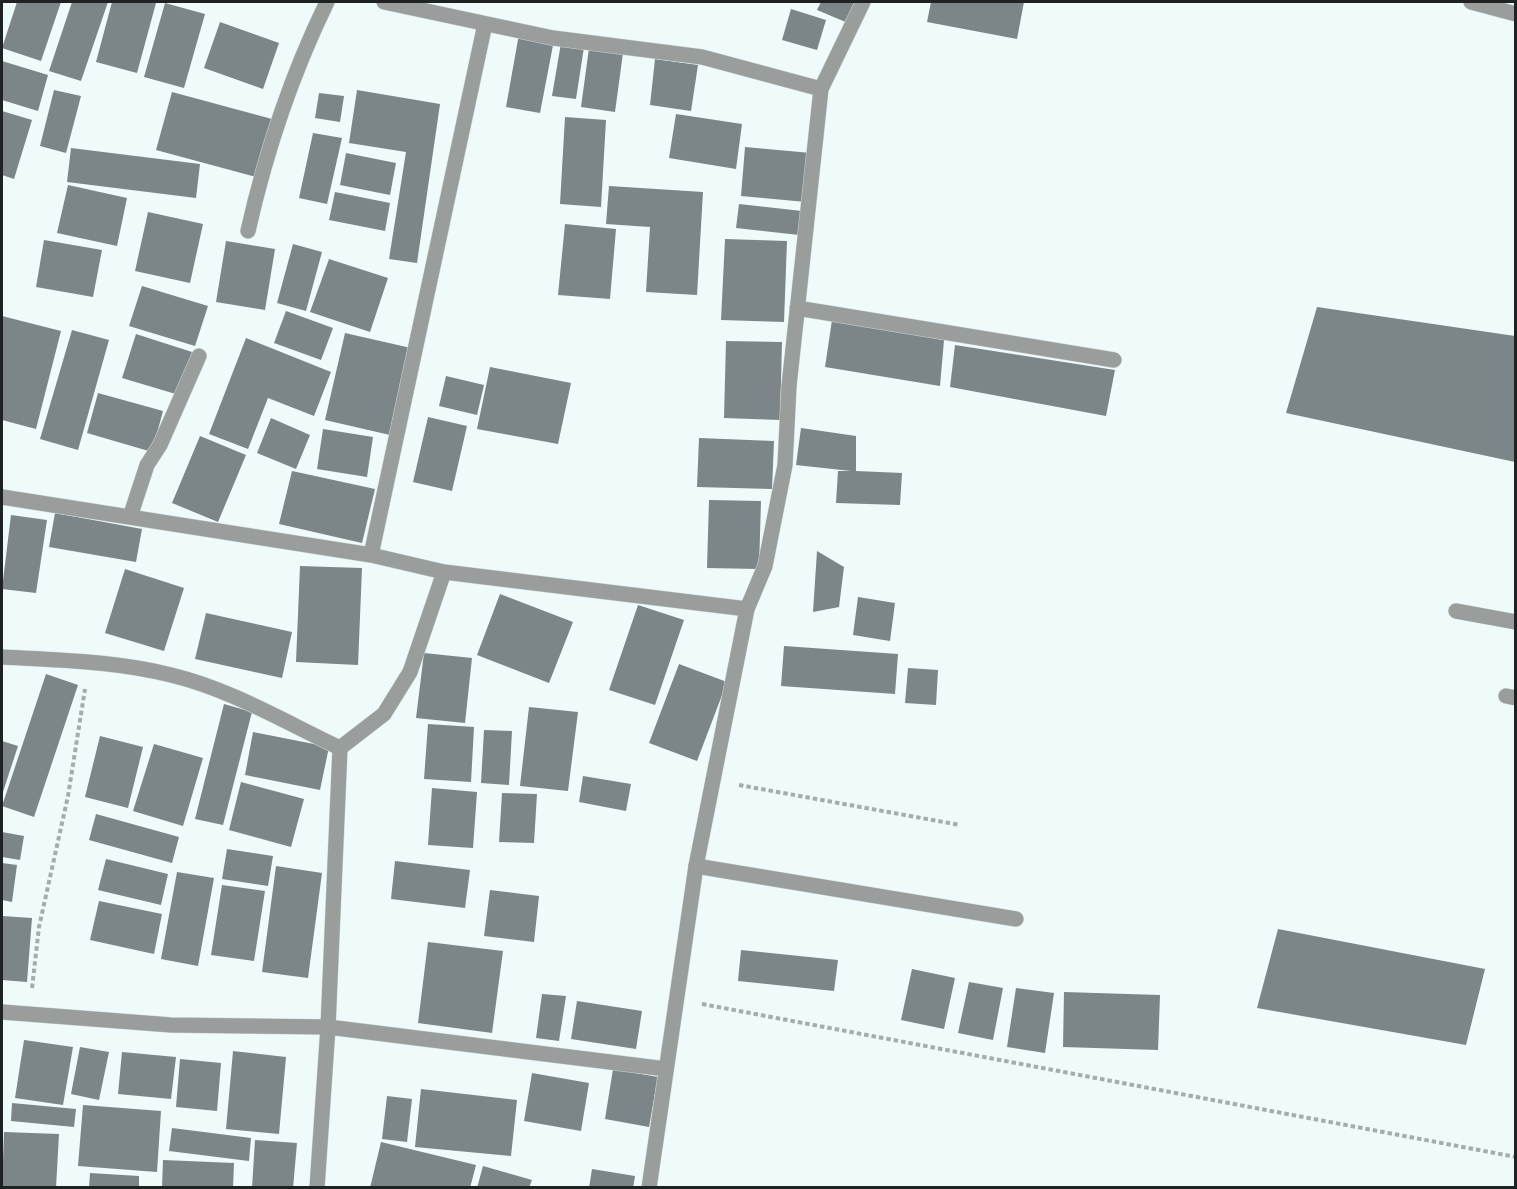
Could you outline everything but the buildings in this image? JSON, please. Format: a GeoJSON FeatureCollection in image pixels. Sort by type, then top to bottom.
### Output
{"type":"FeatureCollection","features":[{"type":"Feature","properties":{"kind":"street"},"geometry":{"type":"LineString","coordinates":[[248,231],[263,164],[277,121],[304,51],[327,2]]}},
{"type":"Feature","properties":{"kind":"street"},"geometry":{"type":"LineString","coordinates":[[384,2],[554,38],[702,57],[820,89]]}},
{"type":"Feature","properties":{"kind":"street"},"geometry":{"type":"LineString","coordinates":[[649,1188],[696,866],[747,609],[765,566],[785,465],[789,386],[820,89],[863,2]]}},
{"type":"Feature","properties":{"kind":"street"},"geometry":{"type":"LineString","coordinates":[[1471,2],[1515,14]]}},
{"type":"Feature","properties":{"kind":"street"},"geometry":{"type":"LineString","coordinates":[[371,555],[485,24]]}},
{"type":"Feature","properties":{"kind":"street"},"geometry":{"type":"LineString","coordinates":[[797,308],[1114,360]]}},
{"type":"Feature","properties":{"kind":"street"},"geometry":{"type":"LineString","coordinates":[[130,517],[147,465],[160,445],[199,356]]}},
{"type":"Feature","properties":{"kind":"street"},"geometry":{"type":"LineString","coordinates":[[2,497],[371,555],[444,572],[747,609]]}},
{"type":"Feature","properties":{"kind":"street"},"geometry":{"type":"LineString","coordinates":[[317,1188],[328,1027],[340,748],[384,714],[410,672],[444,572]]}},
{"type":"Feature","properties":{"kind":"street"},"geometry":{"type":"LineString","coordinates":[[1456,611],[1515,622]]}},
{"type":"Feature","properties":{"kind":"street"},"geometry":{"type":"LineString","coordinates":[[2,657],[90,663],[171,674],[213,688],[340,748]]}},
{"type":"Feature","properties":{"kind":"street"},"geometry":{"type":"LineString","coordinates":[[696,866],[1016,919]]}},
{"type":"Feature","properties":{"kind":"street"},"geometry":{"type":"LineString","coordinates":[[2,1012],[29,1016],[171,1025],[328,1027],[666,1069]]}},
{"type":"Feature","properties":{"kind":"path"},"geometry":{"type":"LineString","coordinates":[[29,1016],[39,927],[68,796],[90,663]]}},
{"type":"Feature","properties":{"kind":"path"},"geometry":{"type":"LineString","coordinates":[[714,780],[960,825]]}},
{"type":"Feature","properties":{"kind":"path"},"geometry":{"type":"LineString","coordinates":[[675,999],[1515,1157]]}}]}
